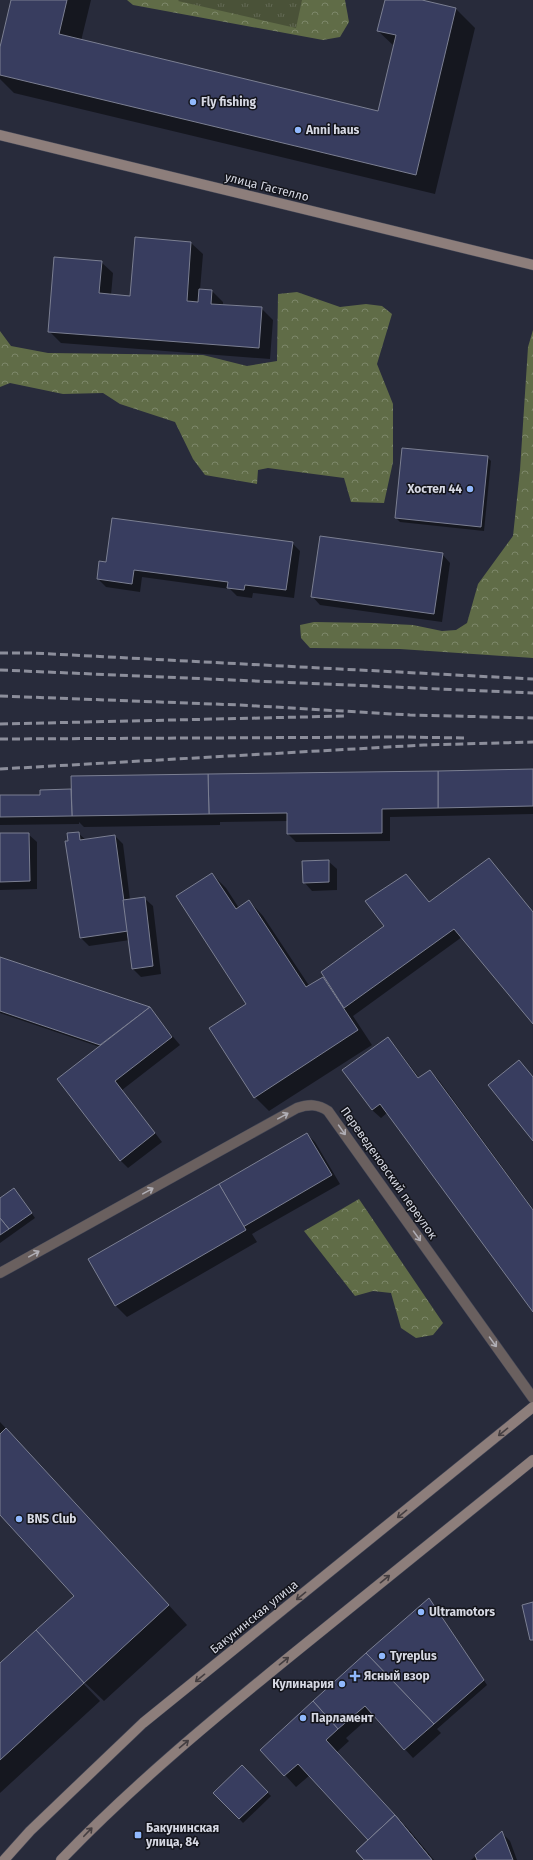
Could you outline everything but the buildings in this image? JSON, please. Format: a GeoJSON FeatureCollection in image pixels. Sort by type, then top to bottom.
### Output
{"type":"FeatureCollection","features":[{"type":"Feature","properties":{"kind":"main road","name":"улица Гастелло"},"geometry":{"type":"LineString","coordinates":[[0,135],[532,265]]}},
{"type":"Feature","properties":{"kind":"main road","name":"Бакунинская улица"},"geometry":{"type":"LineString","coordinates":[[4,1860],[58,1804],[143,1723],[533,1407]]}},
{"type":"Feature","properties":{"kind":"main road"},"geometry":{"type":"LineString","coordinates":[[61,1860],[95,1824],[158,1766],[417,1552],[533,1460]]}},
{"type":"Feature","properties":{"kind":"street","name":"Переведеновский переулок"},"geometry":{"type":"LineString","coordinates":[[0,1273],[297,1108],[305,1105],[322,1107],[328,1111],[533,1398]]}},
{"type":"Feature","properties":{"kind":"green space"},"geometry":{"type":"Polygon","coordinates":[[[127,0],[345,0],[349,22],[340,37],[323,40],[133,5],[127,0]]]}},
{"type":"Feature","properties":{"kind":"green space"},"geometry":{"type":"Polygon","coordinates":[[[302,0],[296,28],[178,1],[302,0]]]}},
{"type":"Feature","properties":{"kind":"green space"},"geometry":{"type":"Polygon","coordinates":[[[297,292],[340,307],[366,304],[382,306],[392,314],[377,364],[393,404],[393,462],[384,503],[351,502],[344,478],[268,468],[258,470],[257,484],[205,475],[193,459],[175,422],[120,404],[103,393],[63,394],[10,383],[0,387],[0,331],[11,346],[48,353],[203,355],[247,366],[277,361],[278,294],[297,292]]]}},
{"type":"Feature","properties":{"kind":"green space"},"geometry":{"type":"Polygon","coordinates":[[[533,330],[533,658],[400,649],[310,648],[301,638],[300,625],[314,622],[372,623],[413,625],[442,631],[456,630],[467,623],[478,584],[513,536],[520,470],[528,347],[533,330]]]}},
{"type":"Feature","properties":{"kind":"green space"},"geometry":{"type":"Polygon","coordinates":[[[359,1199],[443,1323],[433,1335],[416,1338],[401,1328],[391,1293],[373,1291],[355,1296],[304,1231],[359,1199]]]}},
{"type":"Feature","properties":{"kind":"railway"},"geometry":{"type":"LineString","coordinates":[[0,653],[32,653],[533,679]]}},
{"type":"Feature","properties":{"kind":"railway"},"geometry":{"type":"LineString","coordinates":[[0,670],[533,693]]}},
{"type":"Feature","properties":{"kind":"railway"},"geometry":{"type":"LineString","coordinates":[[0,696],[240,705],[410,715],[533,718]]}},
{"type":"Feature","properties":{"kind":"railway"},"geometry":{"type":"LineString","coordinates":[[0,724],[346,716]]}},
{"type":"Feature","properties":{"kind":"railway"},"geometry":{"type":"LineString","coordinates":[[0,739],[467,738]]}},
{"type":"Feature","properties":{"kind":"railway"},"geometry":{"type":"LineString","coordinates":[[0,769],[424,745],[533,742]]}},
{"type":"Feature","properties":{"kind":"place","name":"Fly fishing"},"geometry":{"type":"Point","coordinates":[193,102]}},
{"type":"Feature","properties":{"kind":"place","name":"Anni haus"},"geometry":{"type":"Point","coordinates":[298,130]}},
{"type":"Feature","properties":{"kind":"place","name":"Хостел 44"},"geometry":{"type":"Point","coordinates":[470,489]}},
{"type":"Feature","properties":{"kind":"place","name":"BNS Club"},"geometry":{"type":"Point","coordinates":[19,1519]}},
{"type":"Feature","properties":{"kind":"place","name":"Ultramotors"},"geometry":{"type":"Point","coordinates":[421,1612]}},
{"type":"Feature","properties":{"kind":"place","name":"Tyreplus"},"geometry":{"type":"Point","coordinates":[382,1656]}},
{"type":"Feature","properties":{"kind":"place","name":"Ясный взор"},"geometry":{"type":"Point","coordinates":[355,1676]}},
{"type":"Feature","properties":{"kind":"place","name":"Кулинария"},"geometry":{"type":"Point","coordinates":[342,1684]}},
{"type":"Feature","properties":{"kind":"place","name":"Парламент"},"geometry":{"type":"Point","coordinates":[303,1718]}},
{"type":"Feature","properties":{"kind":"place","name":"Бакунинская улица, 84"},"geometry":{"type":"Point","coordinates":[138,1835]}}]}
